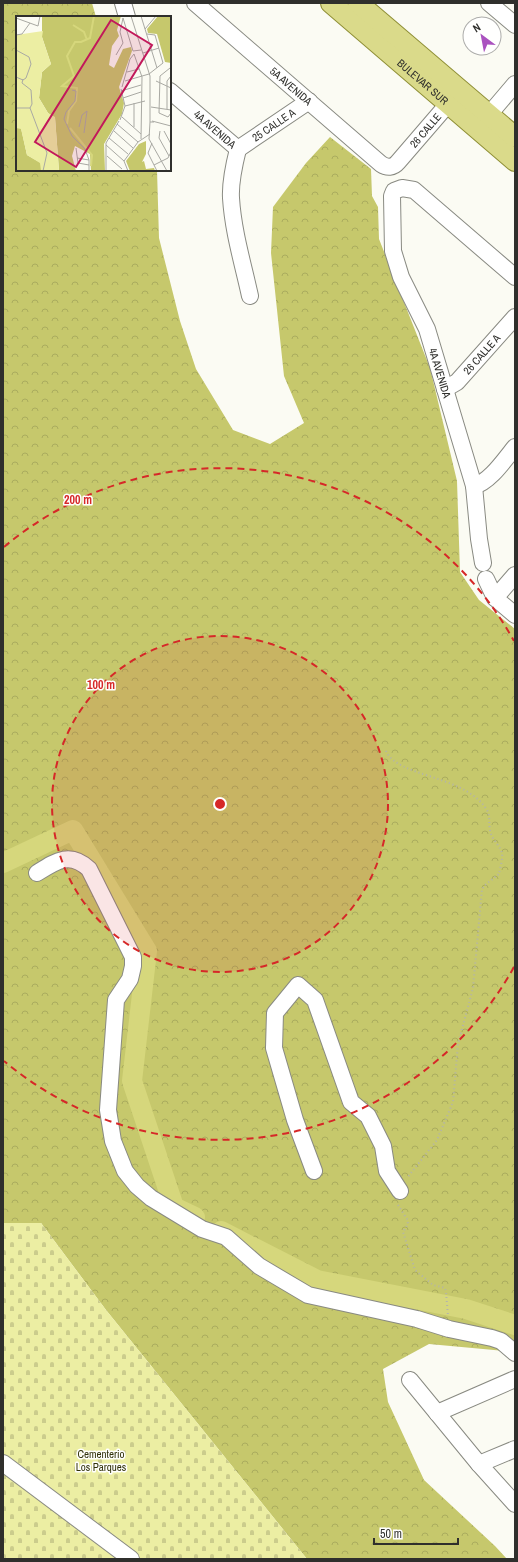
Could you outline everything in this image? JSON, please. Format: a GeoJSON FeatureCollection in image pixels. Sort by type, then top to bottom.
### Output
{"type":"FeatureCollection","features":[{"type":"Feature","properties":{"kind":"main road","name":"BULEVAR SUR"},"geometry":{"type":"LineString","coordinates":[[331,3],[452,96],[483,122],[515,161]]}},
{"type":"Feature","properties":{"kind":"main road","name":"BULEVAR SUR"},"geometry":{"type":"LineString","coordinates":[[358,3],[452,96]]}},
{"type":"Feature","properties":{"kind":"main road","name":"BULEVAR SUR"},"geometry":{"type":"LineString","coordinates":[[483,122],[515,137]]}},
{"type":"Feature","properties":{"kind":"street"},"geometry":{"type":"LineString","coordinates":[[123,3],[127,16]]}},
{"type":"Feature","properties":{"kind":"street","name":"5A AVENIDA"},"geometry":{"type":"LineString","coordinates":[[195,3],[380,164],[388,167]]}},
{"type":"Feature","properties":{"kind":"street"},"geometry":{"type":"LineString","coordinates":[[489,3],[515,25]]}},
{"type":"Feature","properties":{"kind":"street"},"geometry":{"type":"LineString","coordinates":[[483,122],[515,84]]}},
{"type":"Feature","properties":{"kind":"street","name":"4A AVENIDA"},"geometry":{"type":"LineString","coordinates":[[171,92],[238,149],[232,176],[231,197],[233,215],[250,296]]}},
{"type":"Feature","properties":{"kind":"street","name":"26 CALLE"},"geometry":{"type":"LineString","coordinates":[[388,167],[396,165],[452,96]]}},
{"type":"Feature","properties":{"kind":"street","name":"25 CALLE A"},"geometry":{"type":"LineString","coordinates":[[238,149],[309,101]]}},
{"type":"Feature","properties":{"kind":"street","name":"4A AVENIDA"},"geometry":{"type":"LineString","coordinates":[[483,563],[474,486],[427,329],[401,277],[393,251],[392,196],[394,192],[398,189],[406,188],[414,190],[515,277]]}},
{"type":"Feature","properties":{"kind":"street","name":"26 CALLE A"},"geometry":{"type":"LineString","coordinates":[[445,389],[457,382],[515,317]]}},
{"type":"Feature","properties":{"kind":"street"},"geometry":{"type":"LineString","coordinates":[[474,486],[488,479],[515,447]]}},
{"type":"Feature","properties":{"kind":"street"},"geometry":{"type":"LineString","coordinates":[[495,598],[515,575]]}},
{"type":"Feature","properties":{"kind":"street"},"geometry":{"type":"LineString","coordinates":[[486,579],[495,598],[515,615]]}},
{"type":"Feature","properties":{"kind":"street"},"geometry":{"type":"LineString","coordinates":[[37,873],[56,861],[69,859],[81,862],[89,869],[133,957],[133,966],[130,979],[116,1000],[108,1110],[113,1140],[124,1171],[137,1186],[151,1198],[202,1229],[226,1237],[259,1266],[308,1295],[417,1319],[448,1329],[492,1338],[501,1341],[515,1353]]}},
{"type":"Feature","properties":{"kind":"street"},"geometry":{"type":"LineString","coordinates":[[314,1171],[296,1120],[274,1048],[275,1013],[298,985],[315,1000],[351,1102],[368,1116],[383,1146],[387,1171],[400,1192]]}},
{"type":"Feature","properties":{"kind":"street"},"geometry":{"type":"LineString","coordinates":[[437,1413],[515,1379]]}},
{"type":"Feature","properties":{"kind":"street"},"geometry":{"type":"LineString","coordinates":[[410,1380],[479,1464],[515,1504]]}},
{"type":"Feature","properties":{"kind":"street"},"geometry":{"type":"LineString","coordinates":[[479,1464],[515,1449]]}},
{"type":"Feature","properties":{"kind":"street"},"geometry":{"type":"LineString","coordinates":[[3,1463],[131,1559]]}},
{"type":"Feature","properties":{"kind":"path"},"geometry":{"type":"LineString","coordinates":[[386,751],[388,756],[398,764],[461,787],[472,793],[487,810],[490,820],[490,833],[502,853],[499,874],[482,889],[473,988],[458,1044],[453,1102],[437,1140],[403,1182],[397,1202],[407,1219],[408,1224],[403,1232],[415,1270],[433,1284],[444,1288],[446,1292],[448,1318]]}},
{"type":"Feature","properties":{"kind":"green space"},"geometry":{"type":"Polygon","coordinates":[[[3,3],[92,3],[96,16],[16,16],[16,171],[157,171],[159,238],[180,321],[196,369],[233,430],[270,444],[304,423],[284,376],[271,253],[273,207],[306,163],[330,137],[371,169],[372,196],[378,207],[379,239],[430,368],[457,481],[460,572],[479,600],[515,629],[515,1352],[429,1344],[383,1369],[388,1402],[424,1480],[507,1559],[307,1559],[106,1310],[41,1223],[3,1223],[3,3]]]}},
{"type":"Feature","properties":{"kind":"green space","name":"Cementerio Los Parques"},"geometry":{"type":"Polygon","coordinates":[[[3,1223],[41,1223],[106,1310],[307,1559],[3,1559],[3,1223]]]}},
{"type":"Feature","properties":{"kind":"waterway"},"geometry":{"type":"LineString","coordinates":[[3,863],[73,830],[147,951],[132,1081],[174,1207],[195,1217]]}},
{"type":"Feature","properties":{"kind":"waterway"},"geometry":{"type":"LineString","coordinates":[[221,1231],[317,1280],[466,1309],[515,1325]]}}]}
